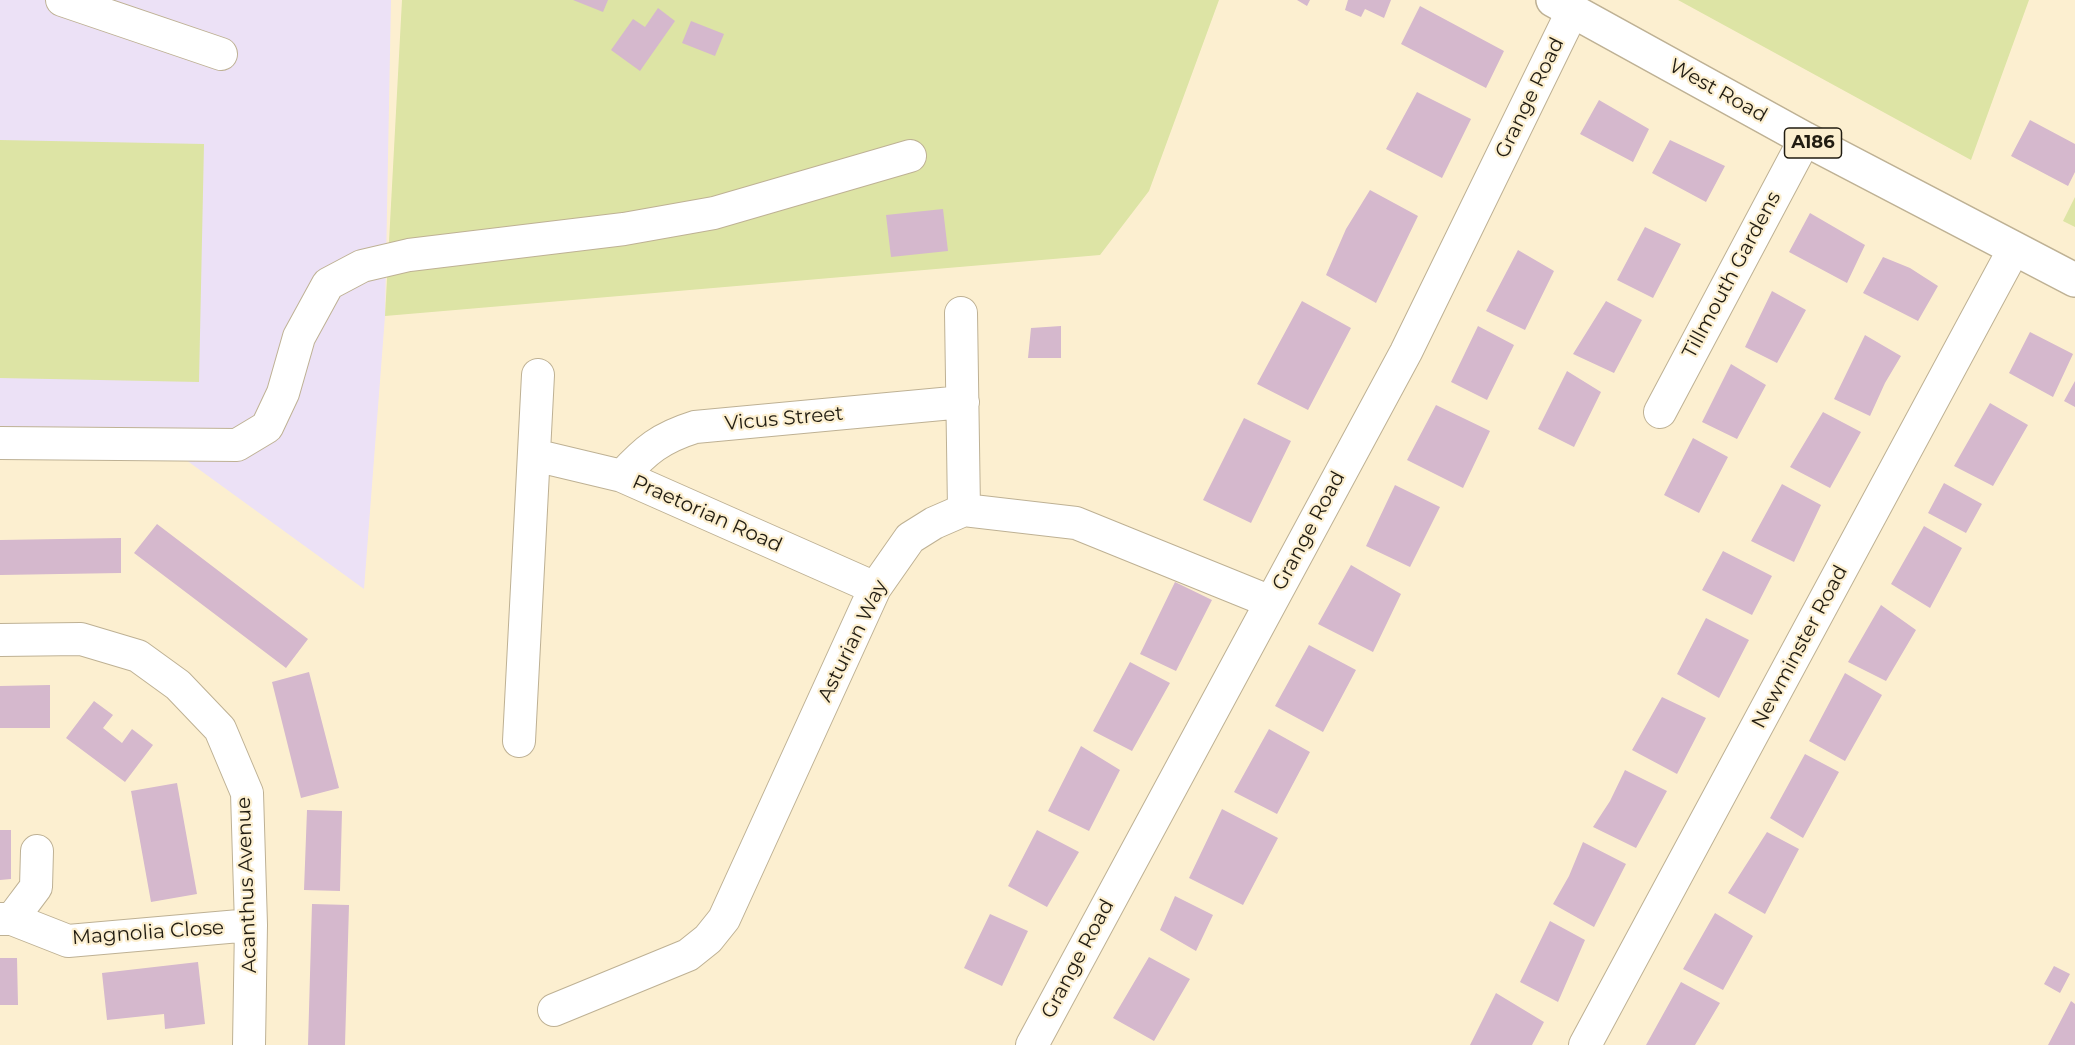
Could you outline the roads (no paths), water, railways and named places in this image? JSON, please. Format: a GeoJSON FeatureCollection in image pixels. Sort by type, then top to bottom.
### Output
{"type":"FeatureCollection","features":[{"type":"Feature","properties":{"kind":"main road","name":"West Road"},"geometry":{"type":"LineString","coordinates":[[1563,5],[1805,139],[2075,280]]}},
{"type":"Feature","properties":{"kind":"street"},"geometry":{"type":"LineString","coordinates":[[62,0],[221,54]]}},
{"type":"Feature","properties":{"kind":"street","name":"Grange Road"},"geometry":{"type":"LineString","coordinates":[[1032,1045],[1406,352],[1563,5]]}},
{"type":"Feature","properties":{"kind":"street","name":"Tillmouth Gardens"},"geometry":{"type":"LineString","coordinates":[[1660,412],[1805,139]]}},
{"type":"Feature","properties":{"kind":"street"},"geometry":{"type":"LineString","coordinates":[[0,443],[237,445],[267,427],[283,393],[299,337],[328,284],[362,266],[409,255],[612,230],[714,213],[910,156]]}},
{"type":"Feature","properties":{"kind":"street","name":"Newminster Road"},"geometry":{"type":"LineString","coordinates":[[1585,1045],[2014,249]]}},
{"type":"Feature","properties":{"kind":"street"},"geometry":{"type":"LineString","coordinates":[[961,313],[964,510],[1076,523],[1271,603]]}},
{"type":"Feature","properties":{"kind":"street"},"geometry":{"type":"LineString","coordinates":[[519,741],[538,375]]}},
{"type":"Feature","properties":{"kind":"street","name":"Vicus Street"},"geometry":{"type":"LineString","coordinates":[[622,476],[650,447],[671,435],[695,427],[963,402]]}},
{"type":"Feature","properties":{"kind":"street","name":"Praetorian Road"},"geometry":{"type":"LineString","coordinates":[[534,455],[622,476],[875,588]]}},
{"type":"Feature","properties":{"kind":"street","name":"Asturian Way"},"geometry":{"type":"LineString","coordinates":[[554,1010],[688,955],[708,939],[724,919],[875,588],[910,538],[934,523],[964,510]]}},
{"type":"Feature","properties":{"kind":"street","name":"Acanthus Avenue"},"geometry":{"type":"LineString","coordinates":[[0,640],[81,639],[138,656],[178,685],[220,729],[247,793],[251,925],[249,1045]]}},
{"type":"Feature","properties":{"kind":"street","name":"Magnolia Close"},"geometry":{"type":"LineString","coordinates":[[37,851],[36,886],[6,919],[68,941],[251,925]]}}]}
